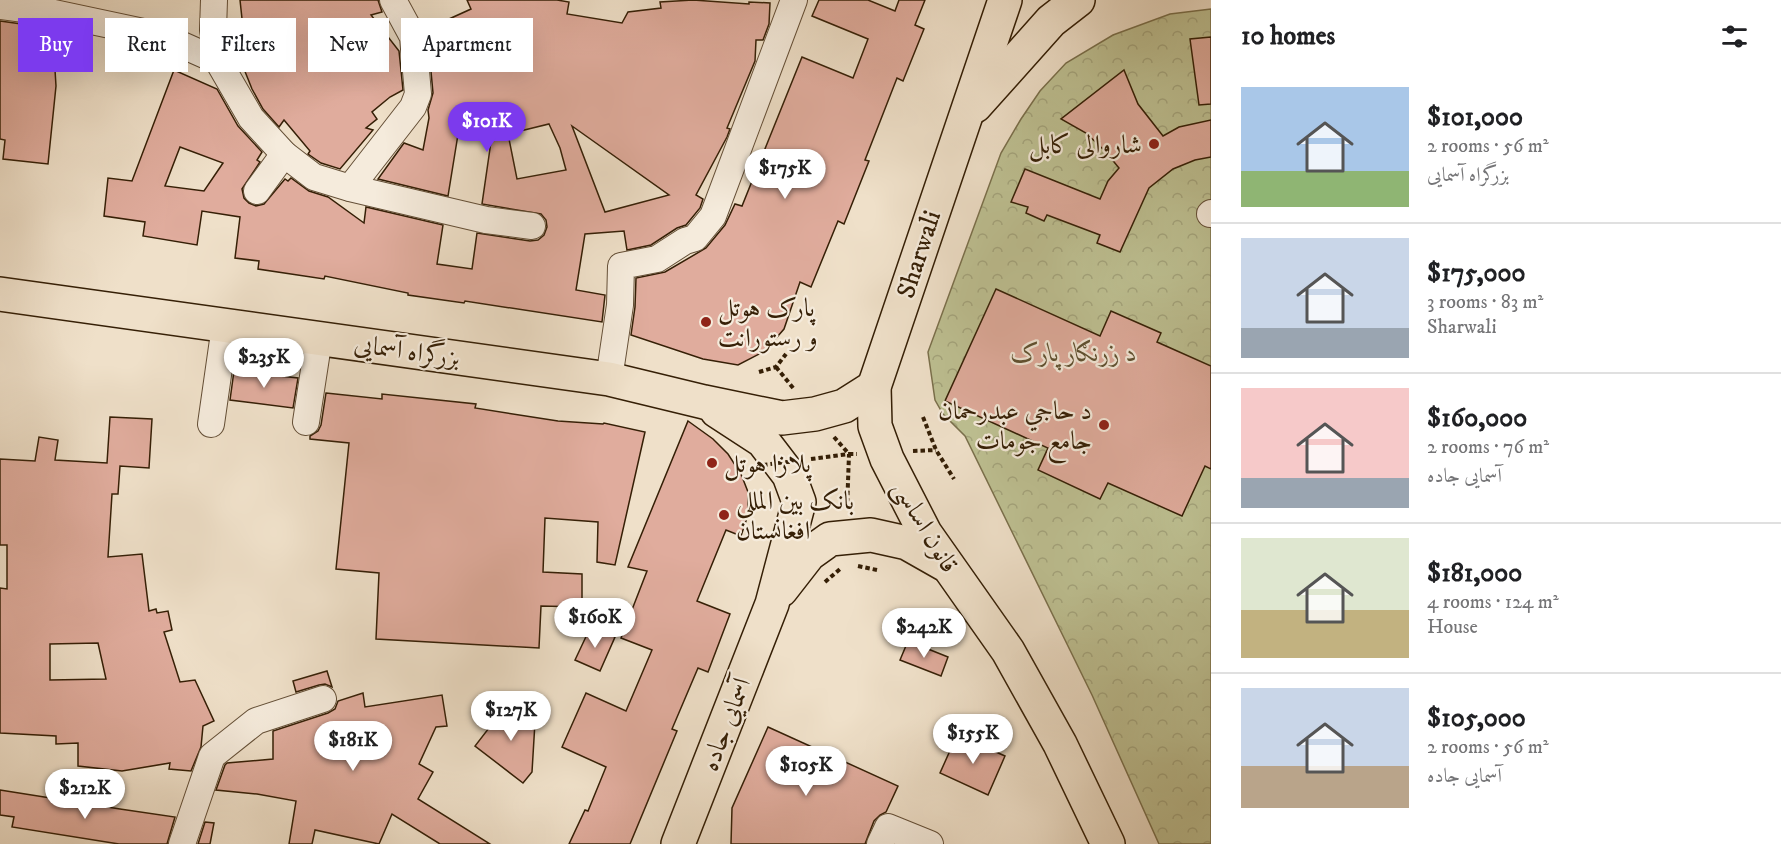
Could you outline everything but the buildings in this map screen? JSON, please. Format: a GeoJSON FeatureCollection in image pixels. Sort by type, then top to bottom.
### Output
{"type":"FeatureCollection","features":[{"type":"Feature","properties":{"kind":"highway","name":"Sharwali"},"geometry":{"type":"LineString","coordinates":[[874,387],[1005,0]]}},
{"type":"Feature","properties":{"kind":"highway"},"geometry":{"type":"LineString","coordinates":[[963,121],[1030,42],[1051,21],[1078,0]]}},
{"type":"Feature","properties":{"kind":"highway","name":"بزرگراه آسمایی"},"geometry":{"type":"LineString","coordinates":[[0,294],[609,379],[782,418],[815,414],[844,406],[874,387]]}},
{"type":"Feature","properties":{"kind":"highway","name":"قانون اساسی"},"geometry":{"type":"LineString","coordinates":[[874,387],[875,426],[887,459],[925,533],[1008,651],[1060,744],[1108,844]]}},
{"type":"Feature","properties":{"kind":"highway"},"geometry":{"type":"LineString","coordinates":[[704,402],[763,441],[789,475],[800,502],[772,604]]}},
{"type":"Feature","properties":{"kind":"highway"},"geometry":{"type":"LineString","coordinates":[[772,604],[810,554],[830,539],[846,551],[871,535],[908,543],[950,567]]}},
{"type":"Feature","properties":{"kind":"highway","name":"آسمایی جاده"},"geometry":{"type":"LineString","coordinates":[[678,844],[772,604]]}},
{"type":"Feature","properties":{"kind":"street"},"geometry":{"type":"LineString","coordinates":[[213,18],[214,0]]}},
{"type":"Feature","properties":{"kind":"street"},"geometry":{"type":"LineString","coordinates":[[350,188],[413,107],[418,94],[413,37],[393,0]]}},
{"type":"Feature","properties":{"kind":"street"},"geometry":{"type":"LineString","coordinates":[[609,379],[620,306],[621,266],[657,259],[685,241],[695,238],[713,216],[794,0]]}},
{"type":"Feature","properties":{"kind":"street"},"geometry":{"type":"LineString","coordinates":[[0,6],[54,13],[162,36],[200,53]]}},
{"type":"Feature","properties":{"kind":"street"},"geometry":{"type":"LineString","coordinates":[[224,72],[251,118],[284,154],[314,177],[350,188],[486,220],[532,226]]}},
{"type":"Feature","properties":{"kind":"street"},"geometry":{"type":"LineString","coordinates":[[257,191],[284,154]]}},
{"type":"Feature","properties":{"kind":"street"},"geometry":{"type":"LineString","coordinates":[[211,424],[225,326]]}},
{"type":"Feature","properties":{"kind":"street"},"geometry":{"type":"LineString","coordinates":[[306,422],[319,338]]}},
{"type":"Feature","properties":{"kind":"street"},"geometry":{"type":"LineString","coordinates":[[182,844],[212,756],[256,721],[323,699]]}},
{"type":"Feature","properties":{"kind":"street"},"geometry":{"type":"LineString","coordinates":[[880,844],[888,827],[930,844]]}},
{"type":"Feature","properties":{"kind":"path"},"geometry":{"type":"LineString","coordinates":[[759,372],[776,367],[786,354]]}},
{"type":"Feature","properties":{"kind":"path"},"geometry":{"type":"LineString","coordinates":[[923,417],[936,450],[954,479]]}},
{"type":"Feature","properties":{"kind":"path"},"geometry":{"type":"LineString","coordinates":[[763,465],[849,454],[846,551],[823,584]]}},
{"type":"Feature","properties":{"kind":"path"},"geometry":{"type":"LineString","coordinates":[[846,551],[877,570]]}},
{"type":"Feature","properties":{"kind":"green space","name":"د زرنګار پارک"},"geometry":{"type":"Polygon","coordinates":[[[1211,9],[1211,844],[1159,844],[1092,695],[965,436],[943,414],[935,400],[928,352],[1001,153],[1040,91],[1066,63],[1113,35],[1170,14],[1211,9]]]}},
{"type":"Feature","properties":{"kind":"place","name":"شاروالی کابل"},"geometry":{"type":"Point","coordinates":[1154,144]}},
{"type":"Feature","properties":{"kind":"place","name":"پارک هوتل و رستورانت"},"geometry":{"type":"Point","coordinates":[706,322]}},
{"type":"Feature","properties":{"kind":"place","name":"د حاجي عبدرحمان جامع جومات"},"geometry":{"type":"Point","coordinates":[1104,425]}},
{"type":"Feature","properties":{"kind":"place","name":"پلازا هوتل"},"geometry":{"type":"Point","coordinates":[712,463]}},
{"type":"Feature","properties":{"kind":"place","name":"بانک بین المللی افغانستان"},"geometry":{"type":"Point","coordinates":[724,515]}}]}
